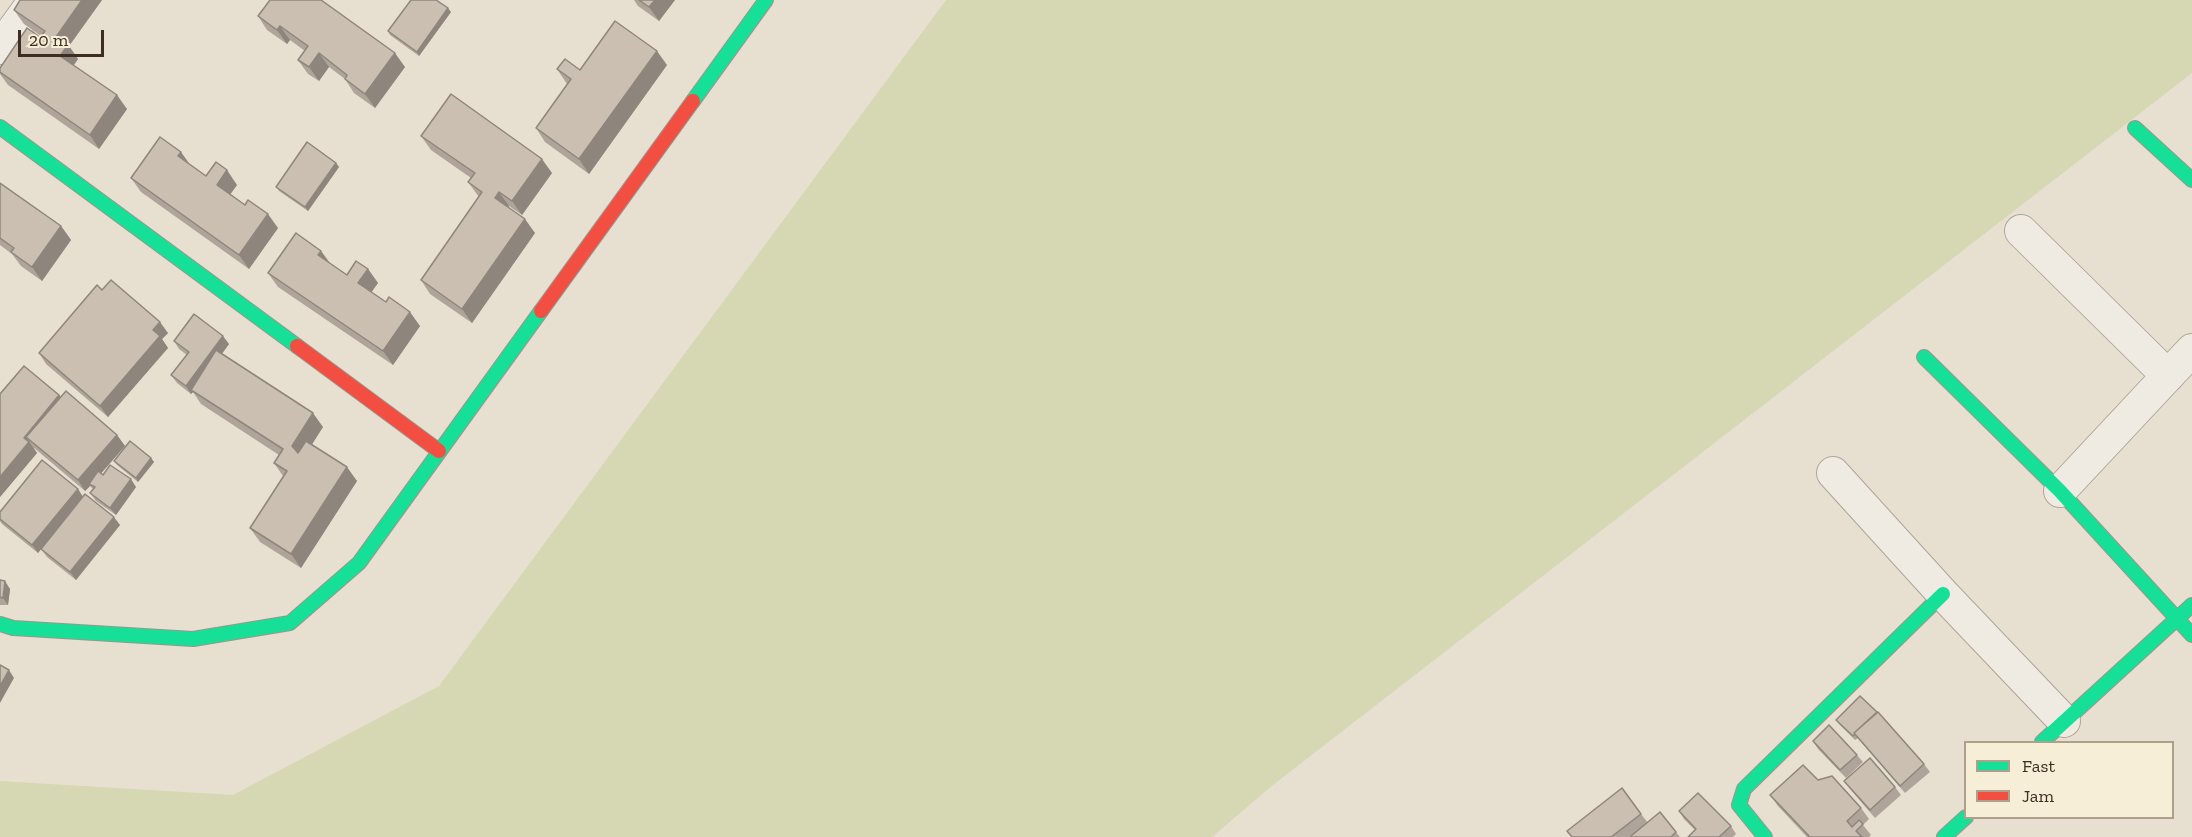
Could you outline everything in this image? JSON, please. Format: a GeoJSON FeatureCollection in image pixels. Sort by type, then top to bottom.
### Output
{"type":"FeatureCollection","features":[{"type":"Feature","properties":{"kind":"street"},"geometry":{"type":"LineString","coordinates":[[0,48],[35,0]]}},
{"type":"Feature","properties":{"kind":"street"},"geometry":{"type":"LineString","coordinates":[[0,624],[13,628],[194,639],[290,623],[359,563],[766,0]]}},
{"type":"Feature","properties":{"kind":"street"},"geometry":{"type":"LineString","coordinates":[[0,127],[439,451]]}},
{"type":"Feature","properties":{"kind":"street"},"geometry":{"type":"LineString","coordinates":[[2135,128],[2192,180]]}},
{"type":"Feature","properties":{"kind":"street"},"geometry":{"type":"LineString","coordinates":[[2021,231],[2168,376]]}},
{"type":"Feature","properties":{"kind":"street"},"geometry":{"type":"LineString","coordinates":[[2060,491],[2192,350]]}},
{"type":"Feature","properties":{"kind":"street"},"geometry":{"type":"LineString","coordinates":[[1923,357],[2060,491],[2192,634]]}},
{"type":"Feature","properties":{"kind":"street"},"geometry":{"type":"LineString","coordinates":[[1833,473],[1943,594],[2053,732],[2192,605]]}},
{"type":"Feature","properties":{"kind":"street"},"geometry":{"type":"LineString","coordinates":[[1765,837],[1739,805],[1744,789],[1943,594]]}},
{"type":"Feature","properties":{"kind":"green space"},"geometry":{"type":"Polygon","coordinates":[[[946,0],[2192,0],[2192,73],[1273,785],[1212,837],[0,837],[0,781],[233,795],[439,686],[946,0]]]}},
{"type":"Feature","properties":{"kind":"building"},"geometry":{"type":"Polygon","coordinates":[[[20,0],[82,0],[56,37],[68,45],[60,56],[117,95],[90,135],[0,72],[0,68],[27,28],[40,37],[45,31],[14,10],[20,0]]]}},
{"type":"Feature","properties":{"kind":"building"},"geometry":{"type":"Polygon","coordinates":[[[270,0],[321,0],[395,53],[365,94],[345,79],[347,75],[319,53],[309,67],[298,60],[308,46],[280,26],[277,30],[258,16],[270,0]]]}},
{"type":"Feature","properties":{"kind":"building"},"geometry":{"type":"Polygon","coordinates":[[[411,0],[436,0],[448,8],[417,52],[388,31],[411,0]]]}},
{"type":"Feature","properties":{"kind":"building"},"geometry":{"type":"Polygon","coordinates":[[[639,0],[655,0],[649,7],[639,0]]]}},
{"type":"Feature","properties":{"kind":"building"},"geometry":{"type":"Polygon","coordinates":[[[615,21],[657,51],[579,159],[536,128],[571,79],[557,69],[565,59],[580,70],[615,21]]]}},
{"type":"Feature","properties":{"kind":"building"},"geometry":{"type":"Polygon","coordinates":[[[451,94],[542,159],[512,201],[499,192],[495,198],[525,219],[462,309],[421,280],[482,192],[468,182],[475,173],[421,136],[451,94]]]}},
{"type":"Feature","properties":{"kind":"building"},"geometry":{"type":"Polygon","coordinates":[[[160,137],[181,152],[178,156],[206,176],[216,162],[227,170],[217,185],[245,205],[248,200],[268,214],[239,255],[131,178],[160,137]]]}},
{"type":"Feature","properties":{"kind":"building"},"geometry":{"type":"Polygon","coordinates":[[[307,142],[336,163],[305,207],[276,187],[307,142]]]}},
{"type":"Feature","properties":{"kind":"building"},"geometry":{"type":"Polygon","coordinates":[[[0,183],[61,226],[32,267],[11,252],[14,248],[0,238],[0,183]]]}},
{"type":"Feature","properties":{"kind":"building"},"geometry":{"type":"Polygon","coordinates":[[[296,233],[321,251],[318,255],[347,275],[356,261],[368,269],[358,283],[386,302],[389,297],[410,312],[383,351],[268,273],[296,233]]]}},
{"type":"Feature","properties":{"kind":"building"},"geometry":{"type":"Polygon","coordinates":[[[111,280],[160,322],[153,330],[160,336],[100,406],[39,353],[97,285],[102,290],[111,280]]]}},
{"type":"Feature","properties":{"kind":"building"},"geometry":{"type":"Polygon","coordinates":[[[194,314],[223,336],[186,386],[171,375],[189,352],[174,341],[194,314]]]}},
{"type":"Feature","properties":{"kind":"building"},"geometry":{"type":"Polygon","coordinates":[[[216,350],[313,413],[292,446],[298,453],[306,441],[347,467],[291,554],[250,528],[287,471],[274,463],[283,449],[191,390],[216,350]]]}},
{"type":"Feature","properties":{"kind":"building"},"geometry":{"type":"Polygon","coordinates":[[[24,366],[59,395],[24,438],[29,442],[0,477],[0,394],[24,366]]]}},
{"type":"Feature","properties":{"kind":"building"},"geometry":{"type":"Polygon","coordinates":[[[66,391],[117,435],[78,480],[26,437],[66,391]]]}},
{"type":"Feature","properties":{"kind":"building"},"geometry":{"type":"Polygon","coordinates":[[[130,441],[151,458],[136,478],[114,461],[130,441]]]}},
{"type":"Feature","properties":{"kind":"building"},"geometry":{"type":"Polygon","coordinates":[[[42,460],[78,489],[32,545],[0,519],[0,512],[42,460]]]}},
{"type":"Feature","properties":{"kind":"building"},"geometry":{"type":"Polygon","coordinates":[[[110,465],[131,479],[110,508],[90,493],[95,487],[89,484],[98,471],[103,475],[110,465]]]}},
{"type":"Feature","properties":{"kind":"building"},"geometry":{"type":"Polygon","coordinates":[[[85,494],[114,517],[70,572],[41,549],[85,494]]]}},
{"type":"Feature","properties":{"kind":"building"},"geometry":{"type":"Polygon","coordinates":[[[0,580],[5,581],[3,598],[0,597],[0,580]]]}},
{"type":"Feature","properties":{"kind":"building"},"geometry":{"type":"Polygon","coordinates":[[[0,665],[9,670],[0,686],[0,665]]]}},
{"type":"Feature","properties":{"kind":"building"},"geometry":{"type":"Polygon","coordinates":[[[1860,696],[1877,712],[1853,736],[1836,720],[1860,696]]]}},
{"type":"Feature","properties":{"kind":"building"},"geometry":{"type":"Polygon","coordinates":[[[1878,712],[1924,764],[1900,786],[1854,733],[1878,712]]]}},
{"type":"Feature","properties":{"kind":"building"},"geometry":{"type":"Polygon","coordinates":[[[1829,725],[1857,755],[1840,770],[1813,741],[1829,725]]]}},
{"type":"Feature","properties":{"kind":"building"},"geometry":{"type":"Polygon","coordinates":[[[1870,758],[1895,787],[1870,810],[1844,781],[1870,758]]]}},
{"type":"Feature","properties":{"kind":"building"},"geometry":{"type":"Polygon","coordinates":[[[1803,765],[1818,780],[1832,776],[1861,808],[1847,821],[1852,827],[1859,820],[1863,824],[1856,831],[1862,837],[1810,837],[1770,795],[1803,765]]]}},
{"type":"Feature","properties":{"kind":"building"},"geometry":{"type":"Polygon","coordinates":[[[1622,788],[1641,814],[1611,837],[1572,837],[1567,831],[1622,788]]]}},
{"type":"Feature","properties":{"kind":"building"},"geometry":{"type":"Polygon","coordinates":[[[1698,793],[1731,826],[1719,837],[1688,837],[1696,829],[1679,811],[1698,793]]]}},
{"type":"Feature","properties":{"kind":"building"},"geometry":{"type":"Polygon","coordinates":[[[1660,812],[1676,832],[1671,837],[1631,836],[1660,812]]]}},
{"type":"Feature","properties":{"kind":"traffic: fast"},"geometry":{"type":"LineString","coordinates":[[693,101],[766,0]]}},
{"type":"Feature","properties":{"kind":"traffic: fast"},"geometry":{"type":"LineString","coordinates":[[0,127],[297,346]]}},
{"type":"Feature","properties":{"kind":"traffic: fast"},"geometry":{"type":"LineString","coordinates":[[2135,128],[2192,180]]}},
{"type":"Feature","properties":{"kind":"traffic: fast"},"geometry":{"type":"LineString","coordinates":[[0,624],[13,628],[193,639],[290,623],[359,563],[541,311]]}},
{"type":"Feature","properties":{"kind":"traffic: fast"},"geometry":{"type":"LineString","coordinates":[[1924,357],[2060,491],[2192,635]]}},
{"type":"Feature","properties":{"kind":"traffic: fast"},"geometry":{"type":"LineString","coordinates":[[1765,837],[1739,805],[1744,789],[1943,594]]}},
{"type":"Feature","properties":{"kind":"traffic: fast"},"geometry":{"type":"LineString","coordinates":[[2043,741],[2192,605]]}},
{"type":"Feature","properties":{"kind":"traffic: fast"},"geometry":{"type":"LineString","coordinates":[[1944,837],[1964,819]]}},
{"type":"Feature","properties":{"kind":"traffic: jam"},"geometry":{"type":"LineString","coordinates":[[541,311],[693,101]]}},
{"type":"Feature","properties":{"kind":"traffic: jam"},"geometry":{"type":"LineString","coordinates":[[297,346],[439,451]]}}]}
